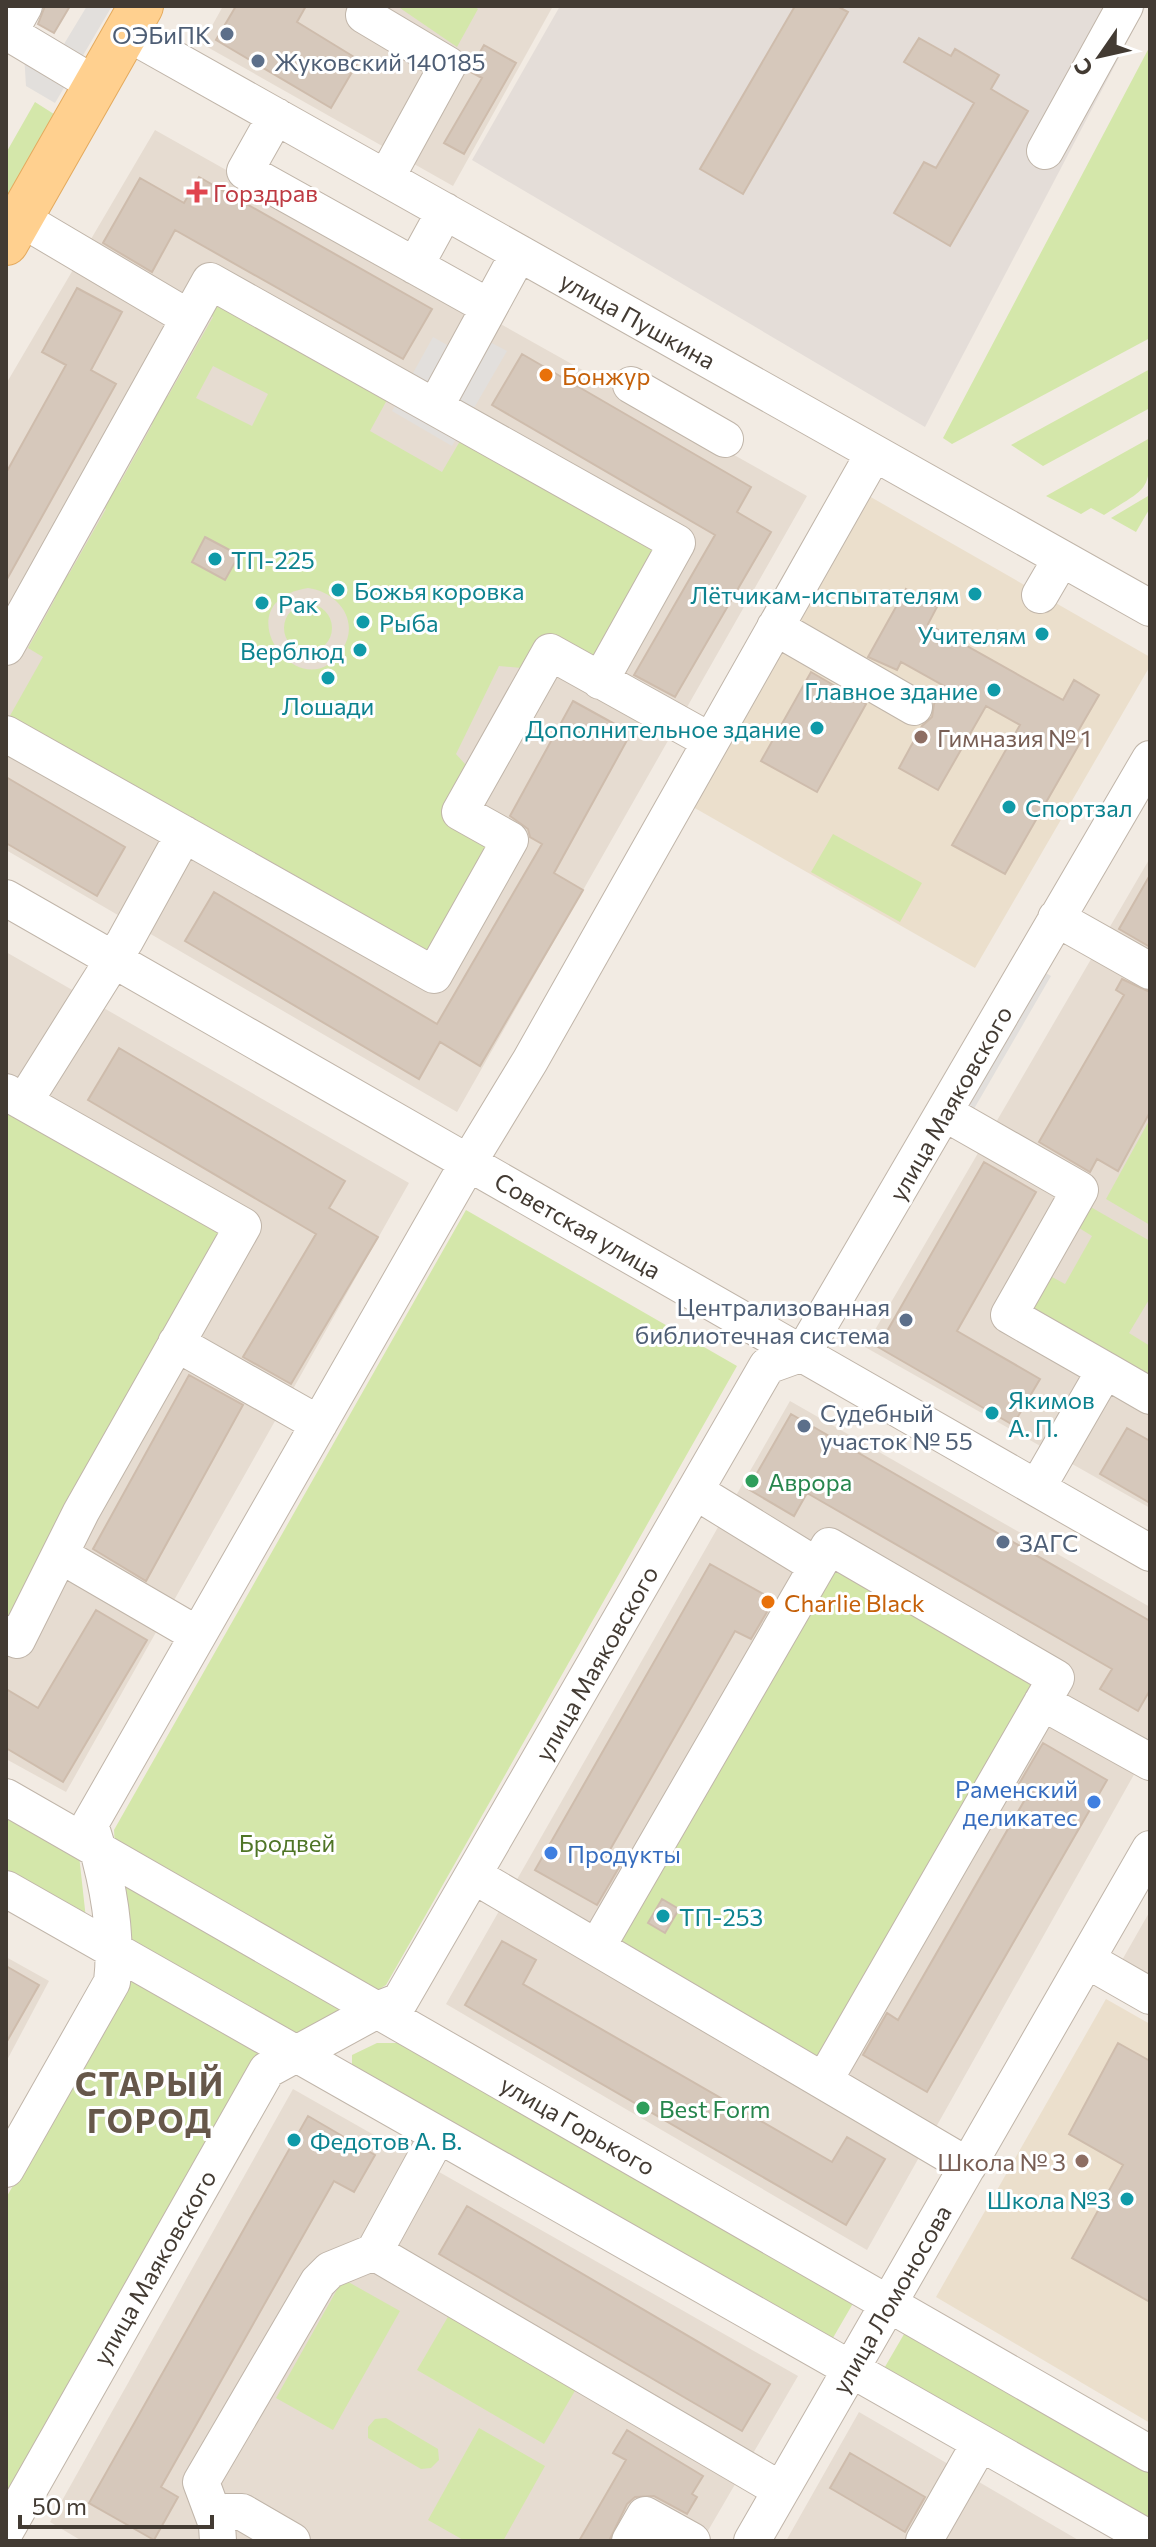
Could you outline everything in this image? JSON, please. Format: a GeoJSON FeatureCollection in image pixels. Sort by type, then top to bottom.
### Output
{"type":"FeatureCollection","features":[{"type":"Feature","properties":{"kind":"main road"},"geometry":{"type":"LineString","coordinates":[[13,230],[134,19]]}},
{"type":"Feature","properties":{"kind":"street"},"geometry":{"type":"LineString","coordinates":[[24,6],[9,33],[96,85]]}},
{"type":"Feature","properties":{"kind":"street"},"geometry":{"type":"LineString","coordinates":[[369,6],[364,15],[448,65],[386,178]]}},
{"type":"Feature","properties":{"kind":"street"},"geometry":{"type":"LineString","coordinates":[[1045,151],[1125,6]]}},
{"type":"Feature","properties":{"kind":"street","name":"улица Пушкина"},"geometry":{"type":"LineString","coordinates":[[134,19],[276,116],[1150,608]]}},
{"type":"Feature","properties":{"kind":"street"},"geometry":{"type":"LineString","coordinates":[[276,116],[245,171],[489,307]]}},
{"type":"Feature","properties":{"kind":"street"},"geometry":{"type":"LineString","coordinates":[[415,266],[445,211]]}},
{"type":"Feature","properties":{"kind":"street"},"geometry":{"type":"LineString","coordinates":[[13,230],[189,318]]}},
{"type":"Feature","properties":{"kind":"street"},"geometry":{"type":"LineString","coordinates":[[435,407],[519,253]]}},
{"type":"Feature","properties":{"kind":"street"},"geometry":{"type":"LineString","coordinates":[[6,647],[210,281],[677,543],[600,681]]}},
{"type":"Feature","properties":{"kind":"street"},"geometry":{"type":"LineString","coordinates":[[677,411],[707,359]]}},
{"type":"Feature","properties":{"kind":"street"},"geometry":{"type":"LineString","coordinates":[[631,385],[725,439]]}},
{"type":"Feature","properties":{"kind":"street"},"geometry":{"type":"LineString","coordinates":[[6,2169],[112,1982],[116,1951],[98,1850],[90,1824],[468,1163],[530,1061],[874,453]]}},
{"type":"Feature","properties":{"kind":"street"},"geometry":{"type":"LineString","coordinates":[[1040,595],[1061,559]]}},
{"type":"Feature","properties":{"kind":"street"},"geometry":{"type":"LineString","coordinates":[[775,627],[914,707]]}},
{"type":"Feature","properties":{"kind":"street"},"geometry":{"type":"LineString","coordinates":[[6,734],[434,975],[510,840],[460,812],[550,652],[710,741]]}},
{"type":"Feature","properties":{"kind":"street","name":"улица Маяковского"},"geometry":{"type":"LineString","coordinates":[[6,2530],[267,2070],[377,2010],[400,2001],[767,1366],[803,1353],[1150,759]]}},
{"type":"Feature","properties":{"kind":"street"},"geometry":{"type":"LineString","coordinates":[[6,1634],[17,1640],[62,1556],[81,1512],[243,1226],[15,1097],[113,959],[184,834]]}},
{"type":"Feature","properties":{"kind":"street","name":"Советская улица"},"geometry":{"type":"LineString","coordinates":[[6,898],[1150,1553]]}},
{"type":"Feature","properties":{"kind":"street"},"geometry":{"type":"LineString","coordinates":[[1056,918],[1150,971]]}},
{"type":"Feature","properties":{"kind":"street"},"geometry":{"type":"LineString","coordinates":[[945,1113],[1080,1190],[1009,1315],[1150,1396]]}},
{"type":"Feature","properties":{"kind":"street"},"geometry":{"type":"LineString","coordinates":[[176,1343],[319,1424]]}},
{"type":"Feature","properties":{"kind":"street"},"geometry":{"type":"LineString","coordinates":[[1037,1488],[1105,1370]]}},
{"type":"Feature","properties":{"kind":"street"},"geometry":{"type":"LineString","coordinates":[[695,1491],[817,1566]]}},
{"type":"Feature","properties":{"kind":"street"},"geometry":{"type":"LineString","coordinates":[[597,1947],[829,1546],[1056,1678],[825,2079]]}},
{"type":"Feature","properties":{"kind":"street"},"geometry":{"type":"LineString","coordinates":[[62,1556],[198,1635]]}},
{"type":"Feature","properties":{"kind":"street"},"geometry":{"type":"LineString","coordinates":[[1042,1702],[1150,1762]]}},
{"type":"Feature","properties":{"kind":"street","name":"улица Горького"},"geometry":{"type":"LineString","coordinates":[[6,1797],[1150,2454]]}},
{"type":"Feature","properties":{"kind":"street","name":"улица Ломоносова"},"geometry":{"type":"LineString","coordinates":[[752,2541],[1150,1849]]}},
{"type":"Feature","properties":{"kind":"street"},"geometry":{"type":"LineString","coordinates":[[473,1875],[825,2079],[968,2166]]}},
{"type":"Feature","properties":{"kind":"street"},"geometry":{"type":"LineString","coordinates":[[6,1889],[1150,2539]]}},
{"type":"Feature","properties":{"kind":"street"},"geometry":{"type":"LineString","coordinates":[[1087,1960],[1150,1996]]}},
{"type":"Feature","properties":{"kind":"street"},"geometry":{"type":"LineString","coordinates":[[218,2533],[201,2482],[318,2282],[330,2270],[374,2252],[438,2135]]}},
{"type":"Feature","properties":{"kind":"street"},"geometry":{"type":"LineString","coordinates":[[374,2252],[781,2490]]}},
{"type":"Feature","properties":{"kind":"street"},"geometry":{"type":"LineString","coordinates":[[924,2541],[980,2443]]}},
{"type":"Feature","properties":{"kind":"street"},"geometry":{"type":"LineString","coordinates":[[218,2533],[226,2512],[242,2512],[292,2541]]}},
{"type":"Feature","properties":{"kind":"street"},"geometry":{"type":"LineString","coordinates":[[630,2541],[645,2515],[692,2541]]}},
{"type":"Feature","properties":{"kind":"shaded area"},"geometry":{"type":"Polygon","coordinates":[[[87,6],[112,6],[55,103],[26,86],[24,53],[6,54],[6,25],[22,19],[64,44],[87,6]]]}},
{"type":"Feature","properties":{"kind":"shaded area"},"geometry":{"type":"Polygon","coordinates":[[[223,6],[553,6],[453,186],[202,44],[223,6]]]}},
{"type":"Feature","properties":{"kind":"shaded area"},"geometry":{"type":"Polygon","coordinates":[[[560,6],[1146,6],[925,427],[472,160],[560,6]]]}},
{"type":"Feature","properties":{"kind":"shaded area"},"geometry":{"type":"Polygon","coordinates":[[[155,130],[807,496],[457,1112],[6,850],[6,384],[155,130]]]}},
{"type":"Feature","properties":{"kind":"shaded area"},"geometry":{"type":"Polygon","coordinates":[[[467,330],[507,351],[452,446],[392,411],[433,337],[456,350],[467,330]]]}},
{"type":"Feature","properties":{"kind":"shaded area","name":"Гимназия № 1"},"geometry":{"type":"Polygon","coordinates":[[[869,496],[1150,657],[1150,666],[975,968],[693,807],[869,496]]]}},
{"type":"Feature","properties":{"kind":"shaded area"},"geometry":{"type":"Polygon","coordinates":[[[1150,858],[1150,1508],[865,1347],[1150,858]]]}},
{"type":"Feature","properties":{"kind":"shaded area"},"geometry":{"type":"Polygon","coordinates":[[[6,952],[409,1183],[66,1792],[6,1759],[6,952]]]}},
{"type":"Feature","properties":{"kind":"shaded area"},"geometry":{"type":"Polygon","coordinates":[[[1031,965],[1051,976],[971,1114],[951,1102],[1031,965]]]}},
{"type":"Feature","properties":{"kind":"shaded area"},"geometry":{"type":"Polygon","coordinates":[[[790,1401],[1150,1607],[1150,1746],[867,2250],[446,2004],[790,1401]]]}},
{"type":"Feature","properties":{"kind":"shaded area"},"geometry":{"type":"Polygon","coordinates":[[[1150,1911],[1150,1988],[1117,1969],[1150,1911]]]}},
{"type":"Feature","properties":{"kind":"shaded area"},"geometry":{"type":"Polygon","coordinates":[[[6,1957],[49,1981],[6,2062],[6,1957]]]}},
{"type":"Feature","properties":{"kind":"shaded area","name":"Школа № 3"},"geometry":{"type":"Polygon","coordinates":[[[1106,1999],[1150,2024],[1150,2423],[936,2297],[1106,1999]]]}},
{"type":"Feature","properties":{"kind":"shaded area"},"geometry":{"type":"Polygon","coordinates":[[[293,2089],[798,2376],[702,2541],[82,2541],[50,2522],[293,2089]]]}},
{"type":"Feature","properties":{"kind":"shaded area"},"geometry":{"type":"Polygon","coordinates":[[[859,2412],[1080,2541],[786,2541],[859,2412]]]}},
{"type":"Feature","properties":{"kind":"green space"},"geometry":{"type":"Polygon","coordinates":[[[397,6],[473,6],[478,9],[457,47],[397,6]]]}},
{"type":"Feature","properties":{"kind":"green space"},"geometry":{"type":"Polygon","coordinates":[[[1150,46],[1150,338],[952,444],[943,438],[1150,46]]]}},
{"type":"Feature","properties":{"kind":"green space"},"geometry":{"type":"Polygon","coordinates":[[[35,102],[57,116],[6,206],[6,153],[35,102]]]}},
{"type":"Feature","properties":{"kind":"green space"},"geometry":{"type":"Polygon","coordinates":[[[211,286],[393,389],[370,431],[442,472],[467,429],[672,545],[599,675],[499,666],[456,754],[475,775],[455,813],[505,841],[433,969],[406,938],[209,827],[201,840],[84,757],[7,721],[43,657],[28,648],[55,599],[42,591],[56,566],[69,574],[106,509],[92,500],[106,476],[120,483],[152,425],[139,417],[154,389],[168,396],[213,317],[199,308],[211,286]],[[213,366],[196,398],[252,426],[268,394],[213,366]],[[308,588],[282,597],[270,613],[269,631],[277,648],[290,662],[307,669],[325,666],[342,650],[349,629],[348,619],[337,602],[329,595],[308,588]]]}},
{"type":"Feature","properties":{"kind":"green space"},"geometry":{"type":"Polygon","coordinates":[[[1150,369],[1150,408],[1043,466],[1011,445],[1150,369]]]}},
{"type":"Feature","properties":{"kind":"green space"},"geometry":{"type":"Polygon","coordinates":[[[1150,438],[1149,469],[1144,486],[1104,515],[1091,508],[1081,514],[1046,496],[1150,438]]]}},
{"type":"Feature","properties":{"kind":"green space"},"geometry":{"type":"Polygon","coordinates":[[[1148,496],[1150,508],[1136,532],[1111,518],[1148,496]]]}},
{"type":"Feature","properties":{"kind":"green space"},"geometry":{"type":"Polygon","coordinates":[[[308,604],[325,611],[332,628],[325,645],[308,652],[291,645],[284,628],[291,611],[308,604]]]}},
{"type":"Feature","properties":{"kind":"green space"},"geometry":{"type":"Polygon","coordinates":[[[833,834],[922,883],[900,922],[811,872],[833,834]]]}},
{"type":"Feature","properties":{"kind":"green space"},"geometry":{"type":"Polygon","coordinates":[[[6,1103],[231,1231],[6,1627],[6,1103]]]}},
{"type":"Feature","properties":{"kind":"green space"},"geometry":{"type":"Polygon","coordinates":[[[1150,1119],[1150,1225],[1106,1199],[1150,1119]]]}},
{"type":"Feature","properties":{"kind":"green space"},"geometry":{"type":"Polygon","coordinates":[[[1082,1202],[1150,1241],[1150,1298],[1129,1333],[1150,1346],[1150,1390],[1017,1313],[1041,1271],[1065,1284],[1092,1236],[1071,1223],[1082,1202]]]}},
{"type":"Feature","properties":{"kind":"green space","name":"Бродвей"},"geometry":{"type":"Polygon","coordinates":[[[466,1210],[737,1366],[386,1985],[252,2065],[6,2497],[6,2198],[123,1991],[114,1830],[466,1210]]]}},
{"type":"Feature","properties":{"kind":"green space"},"geometry":{"type":"Polygon","coordinates":[[[831,1554],[1049,1680],[822,2071],[605,1945],[831,1554]]]}},
{"type":"Feature","properties":{"kind":"green space"},"geometry":{"type":"Polygon","coordinates":[[[6,1813],[79,1855],[86,1919],[6,1874],[6,1813]]]}},
{"type":"Feature","properties":{"kind":"green space"},"geometry":{"type":"Polygon","coordinates":[[[377,2043],[411,2043],[855,2300],[830,2343],[352,2069],[352,2055],[377,2043]]]}},
{"type":"Feature","properties":{"kind":"green space"},"geometry":{"type":"Polygon","coordinates":[[[343,2279],[400,2311],[333,2430],[276,2398],[343,2279]]]}},
{"type":"Feature","properties":{"kind":"green space"},"geometry":{"type":"Polygon","coordinates":[[[449,2315],[576,2389],[544,2444],[417,2370],[449,2315]]]}},
{"type":"Feature","properties":{"kind":"green space"},"geometry":{"type":"Polygon","coordinates":[[[907,2329],[1150,2468],[1150,2526],[882,2372],[907,2329]]]}},
{"type":"Feature","properties":{"kind":"green space"},"geometry":{"type":"Polygon","coordinates":[[[386,2418],[438,2449],[439,2460],[431,2468],[421,2469],[368,2438],[368,2427],[375,2419],[386,2418]]]}},
{"type":"Feature","properties":{"kind":"green space"},"geometry":{"type":"Polygon","coordinates":[[[479,2428],[545,2466],[503,2541],[465,2541],[428,2520],[479,2428]]]}},
{"type":"Feature","properties":{"kind":"building"},"geometry":{"type":"Polygon","coordinates":[[[45,6],[70,6],[54,33],[38,24],[45,6]]]}},
{"type":"Feature","properties":{"kind":"building"},"geometry":{"type":"Polygon","coordinates":[[[236,6],[306,6],[297,22],[359,60],[331,108],[216,40],[236,6]]]}},
{"type":"Feature","properties":{"kind":"building"},"geometry":{"type":"Polygon","coordinates":[[[795,6],[837,6],[848,12],[743,194],[700,169],[795,6]]]}},
{"type":"Feature","properties":{"kind":"building"},"geometry":{"type":"Polygon","coordinates":[[[919,38],[951,56],[955,49],[999,75],[991,89],[1028,111],[950,246],[894,213],[924,162],[936,168],[974,103],[904,62],[919,38]]]}},
{"type":"Feature","properties":{"kind":"building"},"geometry":{"type":"Polygon","coordinates":[[[484,45],[516,63],[464,154],[444,143],[482,78],[469,71],[484,45]]]}},
{"type":"Feature","properties":{"kind":"building"},"geometry":{"type":"Polygon","coordinates":[[[199,177],[432,309],[403,359],[175,230],[152,272],[103,243],[140,178],[184,203],[199,177]]]}},
{"type":"Feature","properties":{"kind":"building"},"geometry":{"type":"Polygon","coordinates":[[[77,288],[122,312],[91,370],[116,384],[6,581],[6,473],[66,365],[42,352],[77,288]]]}},
{"type":"Feature","properties":{"kind":"building"},"geometry":{"type":"Polygon","coordinates":[[[522,354],[751,487],[737,512],[771,532],[675,697],[634,675],[715,535],[492,405],[522,354]]]}},
{"type":"Feature","properties":{"kind":"building","name":"ТП-225"},"geometry":{"type":"Polygon","coordinates":[[[205,537],[239,555],[225,580],[192,562],[205,537]]]}},
{"type":"Feature","properties":{"kind":"building","name":"Главное здание"},"geometry":{"type":"Polygon","coordinates":[[[906,589],[937,607],[928,624],[1063,700],[1074,680],[1099,695],[1077,733],[1084,736],[1005,874],[952,845],[1020,725],[986,706],[938,790],[899,768],[922,726],[932,717],[934,704],[944,686],[901,662],[897,670],[868,657],[906,589]]]}},
{"type":"Feature","properties":{"kind":"building","name":"Дополнительное здание"},"geometry":{"type":"Polygon","coordinates":[[[811,672],[866,704],[817,792],[761,761],[811,672]]]}},
{"type":"Feature","properties":{"kind":"building"},"geometry":{"type":"Polygon","coordinates":[[[573,701],[631,733],[554,873],[583,890],[480,1066],[440,1042],[419,1079],[185,941],[214,892],[437,1024],[542,844],[530,837],[528,829],[510,816],[573,701]]]}},
{"type":"Feature","properties":{"kind":"building"},"geometry":{"type":"Polygon","coordinates":[[[6,777],[125,847],[97,896],[6,843],[6,777]]]}},
{"type":"Feature","properties":{"kind":"building"},"geometry":{"type":"Polygon","coordinates":[[[1150,875],[1150,947],[1119,929],[1150,875]]]}},
{"type":"Feature","properties":{"kind":"building"},"geometry":{"type":"Polygon","coordinates":[[[1122,979],[1150,992],[1150,1112],[1118,1171],[1097,1159],[1090,1172],[1039,1142],[1124,995],[1116,990],[1122,979]]]}},
{"type":"Feature","properties":{"kind":"building"},"geometry":{"type":"Polygon","coordinates":[[[119,1048],[345,1181],[329,1208],[378,1237],[291,1384],[243,1357],[316,1234],[88,1100],[119,1048]]]}},
{"type":"Feature","properties":{"kind":"building"},"geometry":{"type":"Polygon","coordinates":[[[984,1162],[1036,1192],[957,1331],[1040,1379],[1013,1425],[878,1347],[984,1162]]]}},
{"type":"Feature","properties":{"kind":"building"},"geometry":{"type":"Polygon","coordinates":[[[189,1375],[243,1405],[146,1581],[93,1549],[189,1375]]]}},
{"type":"Feature","properties":{"kind":"building"},"geometry":{"type":"Polygon","coordinates":[[[791,1414],[1150,1621],[1150,1690],[1138,1711],[1100,1689],[1112,1669],[807,1493],[794,1516],[748,1489],[791,1414]]]}},
{"type":"Feature","properties":{"kind":"building"},"geometry":{"type":"Polygon","coordinates":[[[1127,1428],[1150,1441],[1150,1503],[1100,1474],[1127,1428]]]}},
{"type":"Feature","properties":{"kind":"building"},"geometry":{"type":"Polygon","coordinates":[[[710,1564],[774,1600],[751,1639],[735,1631],[607,1855],[621,1864],[597,1905],[535,1870],[710,1564]]]}},
{"type":"Feature","properties":{"kind":"building"},"geometry":{"type":"Polygon","coordinates":[[[96,1610],[147,1640],[63,1782],[6,1748],[6,1689],[38,1708],[96,1610]]]}},
{"type":"Feature","properties":{"kind":"building"},"geometry":{"type":"Polygon","coordinates":[[[1043,1743],[1107,1780],[927,2092],[863,2055],[887,2013],[898,2020],[1027,1796],[1016,1789],[1043,1743]]]}},
{"type":"Feature","properties":{"kind":"building","name":"ТП-253"},"geometry":{"type":"Polygon","coordinates":[[[662,1899],[679,1909],[665,1933],[648,1923],[662,1899]]]}},
{"type":"Feature","properties":{"kind":"building"},"geometry":{"type":"Polygon","coordinates":[[[502,1941],[536,1960],[523,1984],[832,2162],[847,2137],[885,2159],[846,2225],[465,2005],[502,1941]]]}},
{"type":"Feature","properties":{"kind":"building"},"geometry":{"type":"Polygon","coordinates":[[[6,1966],[39,1985],[6,2043],[6,1966]]]}},
{"type":"Feature","properties":{"kind":"building","name":"Школа №3"},"geometry":{"type":"Polygon","coordinates":[[[1118,2043],[1150,2061],[1150,2302],[1072,2258],[1123,2165],[1069,2134],[1118,2043]]]}},
{"type":"Feature","properties":{"kind":"building"},"geometry":{"type":"Polygon","coordinates":[[[308,2116],[375,2155],[354,2192],[334,2181],[161,2487],[178,2497],[154,2540],[89,2503],[308,2116]]]}},
{"type":"Feature","properties":{"kind":"building"},"geometry":{"type":"Polygon","coordinates":[[[467,2206],[770,2384],[742,2431],[439,2254],[467,2206]]]}},
{"type":"Feature","properties":{"kind":"building"},"geometry":{"type":"Polygon","coordinates":[[[627,2430],[703,2476],[692,2494],[697,2497],[687,2514],[654,2496],[635,2497],[627,2504],[609,2541],[579,2541],[626,2460],[613,2453],[627,2430]]]}},
{"type":"Feature","properties":{"kind":"building"},"geometry":{"type":"Polygon","coordinates":[[[850,2453],[925,2497],[905,2532],[830,2488],[850,2453]]]}},
{"type":"Feature","properties":{"kind":"place","name":"ОЭБиПК"},"geometry":{"type":"Point","coordinates":[227,34]}},
{"type":"Feature","properties":{"kind":"place","name":"Жуковский 140185"},"geometry":{"type":"Point","coordinates":[258,61]}},
{"type":"Feature","properties":{"kind":"place","name":"Горздрав"},"geometry":{"type":"Point","coordinates":[197,192]}},
{"type":"Feature","properties":{"kind":"place","name":"Бонжур"},"geometry":{"type":"Point","coordinates":[546,375]}},
{"type":"Feature","properties":{"kind":"place","name":"ТП-225"},"geometry":{"type":"Point","coordinates":[215,559]}},
{"type":"Feature","properties":{"kind":"place","name":"Божья коровка"},"geometry":{"type":"Point","coordinates":[338,590]}},
{"type":"Feature","properties":{"kind":"place","name":"Лётчикам-испытателям"},"geometry":{"type":"Point","coordinates":[975,594]}},
{"type":"Feature","properties":{"kind":"place","name":"Рак"},"geometry":{"type":"Point","coordinates":[262,603]}},
{"type":"Feature","properties":{"kind":"place","name":"Рыба"},"geometry":{"type":"Point","coordinates":[363,622]}},
{"type":"Feature","properties":{"kind":"place","name":"Учителям"},"geometry":{"type":"Point","coordinates":[1042,634]}},
{"type":"Feature","properties":{"kind":"place","name":"Верблюд"},"geometry":{"type":"Point","coordinates":[360,650]}},
{"type":"Feature","properties":{"kind":"place","name":"Лошади"},"geometry":{"type":"Point","coordinates":[328,678]}},
{"type":"Feature","properties":{"kind":"place","name":"Главное здание"},"geometry":{"type":"Point","coordinates":[994,690]}},
{"type":"Feature","properties":{"kind":"place","name":"Дополнительное здание"},"geometry":{"type":"Point","coordinates":[817,728]}},
{"type":"Feature","properties":{"kind":"place","name":"Гимназия № 1"},"geometry":{"type":"Point","coordinates":[921,737]}},
{"type":"Feature","properties":{"kind":"place","name":"Спортзал"},"geometry":{"type":"Point","coordinates":[1009,807]}},
{"type":"Feature","properties":{"kind":"place","name":"Централизованная библиотечная система"},"geometry":{"type":"Point","coordinates":[906,1320]}},
{"type":"Feature","properties":{"kind":"place","name":"Якимов А. П."},"geometry":{"type":"Point","coordinates":[992,1413]}},
{"type":"Feature","properties":{"kind":"place","name":"Судебный участок № 55"},"geometry":{"type":"Point","coordinates":[804,1426]}},
{"type":"Feature","properties":{"kind":"place","name":"Аврора"},"geometry":{"type":"Point","coordinates":[752,1481]}},
{"type":"Feature","properties":{"kind":"place","name":"ЗАГС"},"geometry":{"type":"Point","coordinates":[1003,1542]}},
{"type":"Feature","properties":{"kind":"place","name":"Charlie Black"},"geometry":{"type":"Point","coordinates":[768,1602]}},
{"type":"Feature","properties":{"kind":"place","name":"Раменский деликатес"},"geometry":{"type":"Point","coordinates":[1094,1802]}},
{"type":"Feature","properties":{"kind":"place","name":"Продукты"},"geometry":{"type":"Point","coordinates":[551,1853]}},
{"type":"Feature","properties":{"kind":"place","name":"ТП-253"},"geometry":{"type":"Point","coordinates":[663,1916]}},
{"type":"Feature","properties":{"kind":"place","name":"Best Form"},"geometry":{"type":"Point","coordinates":[643,2108]}},
{"type":"Feature","properties":{"kind":"place","name":"Федотов А. В."},"geometry":{"type":"Point","coordinates":[294,2140]}},
{"type":"Feature","properties":{"kind":"place","name":"Школа № 3"},"geometry":{"type":"Point","coordinates":[1082,2161]}},
{"type":"Feature","properties":{"kind":"place","name":"Школа №3"},"geometry":{"type":"Point","coordinates":[1127,2199]}},
{"type":"Feature","properties":{"kind":"district","name":"СТАРЫЙ ГОРОД"},"geometry":{"type":"Point","coordinates":[150,2102]}}]}
